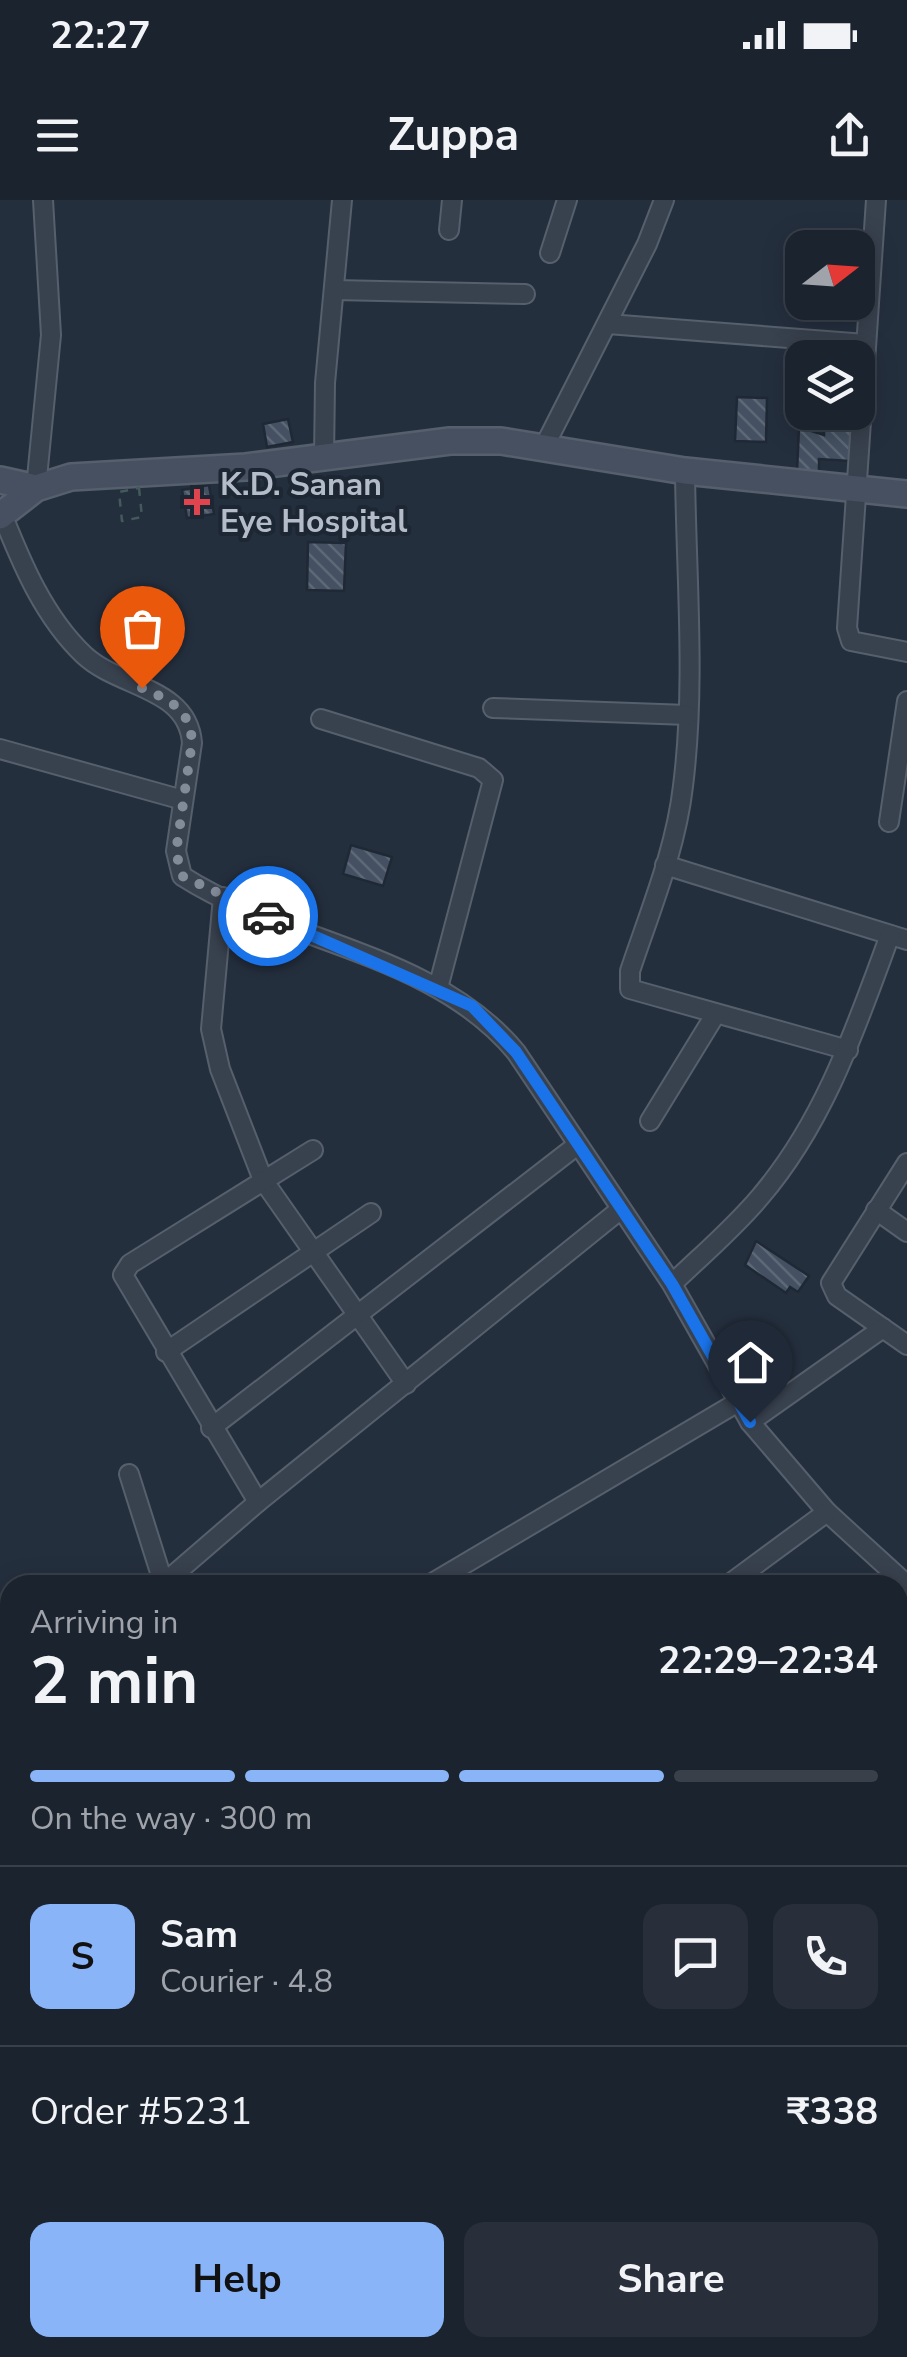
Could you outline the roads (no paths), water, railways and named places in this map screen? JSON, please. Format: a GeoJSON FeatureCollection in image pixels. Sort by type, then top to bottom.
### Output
{"type":"FeatureCollection","features":[{"type":"Feature","properties":{"kind":"street"},"geometry":{"type":"LineString","coordinates":[[36,488],[50,335],[43,200]]}},
{"type":"Feature","properties":{"kind":"street"},"geometry":{"type":"LineString","coordinates":[[324,458],[342,200]]}},
{"type":"Feature","properties":{"kind":"street"},"geometry":{"type":"LineString","coordinates":[[449,230],[452,200]]}},
{"type":"Feature","properties":{"kind":"street"},"geometry":{"type":"LineString","coordinates":[[550,252],[568,200]]}},
{"type":"Feature","properties":{"kind":"street"},"geometry":{"type":"LineString","coordinates":[[544,447],[608,324],[664,200]]}},
{"type":"Feature","properties":{"kind":"street"},"geometry":{"type":"LineString","coordinates":[[866,340],[876,200]]}},
{"type":"Feature","properties":{"kind":"street"},"geometry":{"type":"LineString","coordinates":[[334,290],[526,294]]}},
{"type":"Feature","properties":{"kind":"street"},"geometry":{"type":"LineString","coordinates":[[608,324],[814,340]]}},
{"type":"Feature","properties":{"kind":"street"},"geometry":{"type":"LineString","coordinates":[[861,430],[848,635],[859,645],[907,652]]}},
{"type":"Feature","properties":{"kind":"street"},"geometry":{"type":"LineString","coordinates":[[896,1575],[827,1512],[750,1422],[672,1284],[516,1052],[490,1020],[438,988],[182,876],[176,865],[192,742],[184,712],[101,669],[66,636],[35,589],[1,515],[36,488],[71,478],[324,458],[450,441],[544,447],[685,471],[907,494]]}},
{"type":"Feature","properties":{"kind":"street"},"geometry":{"type":"LineString","coordinates":[[685,471],[688,714],[683,787],[665,864],[630,971],[630,989],[848,1050]]}},
{"type":"Feature","properties":{"kind":"street"},"geometry":{"type":"LineString","coordinates":[[0,480],[36,488]]}},
{"type":"Feature","properties":{"kind":"street"},"geometry":{"type":"LineString","coordinates":[[889,822],[907,701]]}},
{"type":"Feature","properties":{"kind":"street"},"geometry":{"type":"LineString","coordinates":[[493,708],[688,714]]}},
{"type":"Feature","properties":{"kind":"street"},"geometry":{"type":"LineString","coordinates":[[321,720],[479,768],[492,780],[438,988]]}},
{"type":"Feature","properties":{"kind":"street"},"geometry":{"type":"LineString","coordinates":[[0,749],[183,800]]}},
{"type":"Feature","properties":{"kind":"street"},"geometry":{"type":"LineString","coordinates":[[665,864],[898,938],[809,1125],[761,1196],[672,1284]]}},
{"type":"Feature","properties":{"kind":"street"},"geometry":{"type":"LineString","coordinates":[[223,897],[212,1011],[214,1047],[263,1180],[311,1254],[406,1384]]}},
{"type":"Feature","properties":{"kind":"street"},"geometry":{"type":"LineString","coordinates":[[650,1120],[714,1015]]}},
{"type":"Feature","properties":{"kind":"street"},"geometry":{"type":"LineString","coordinates":[[212,1428],[576,1146]]}},
{"type":"Feature","properties":{"kind":"street"},"geometry":{"type":"LineString","coordinates":[[258,1502],[166,1352],[126,1282],[124,1269],[313,1150]]}},
{"type":"Feature","properties":{"kind":"street"},"geometry":{"type":"LineString","coordinates":[[907,1164],[831,1283],[837,1296],[907,1345]]}},
{"type":"Feature","properties":{"kind":"street"},"geometry":{"type":"LineString","coordinates":[[173,1575],[258,1502],[622,1209]]}},
{"type":"Feature","properties":{"kind":"street"},"geometry":{"type":"LineString","coordinates":[[876,1210],[907,1232]]}},
{"type":"Feature","properties":{"kind":"street"},"geometry":{"type":"LineString","coordinates":[[166,1352],[371,1213]]}},
{"type":"Feature","properties":{"kind":"street"},"geometry":{"type":"LineString","coordinates":[[750,1422],[883,1328]]}},
{"type":"Feature","properties":{"kind":"street"},"geometry":{"type":"LineString","coordinates":[[446,1575],[738,1402]]}},
{"type":"Feature","properties":{"kind":"street"},"geometry":{"type":"LineString","coordinates":[[129,1474],[160,1575]]}},
{"type":"Feature","properties":{"kind":"street"},"geometry":{"type":"LineString","coordinates":[[742,1575],[827,1512]]}},
{"type":"Feature","properties":{"kind":"place","name":"K.D. Sanan Eye Hospital"},"geometry":{"type":"Point","coordinates":[197,502]}}]}
